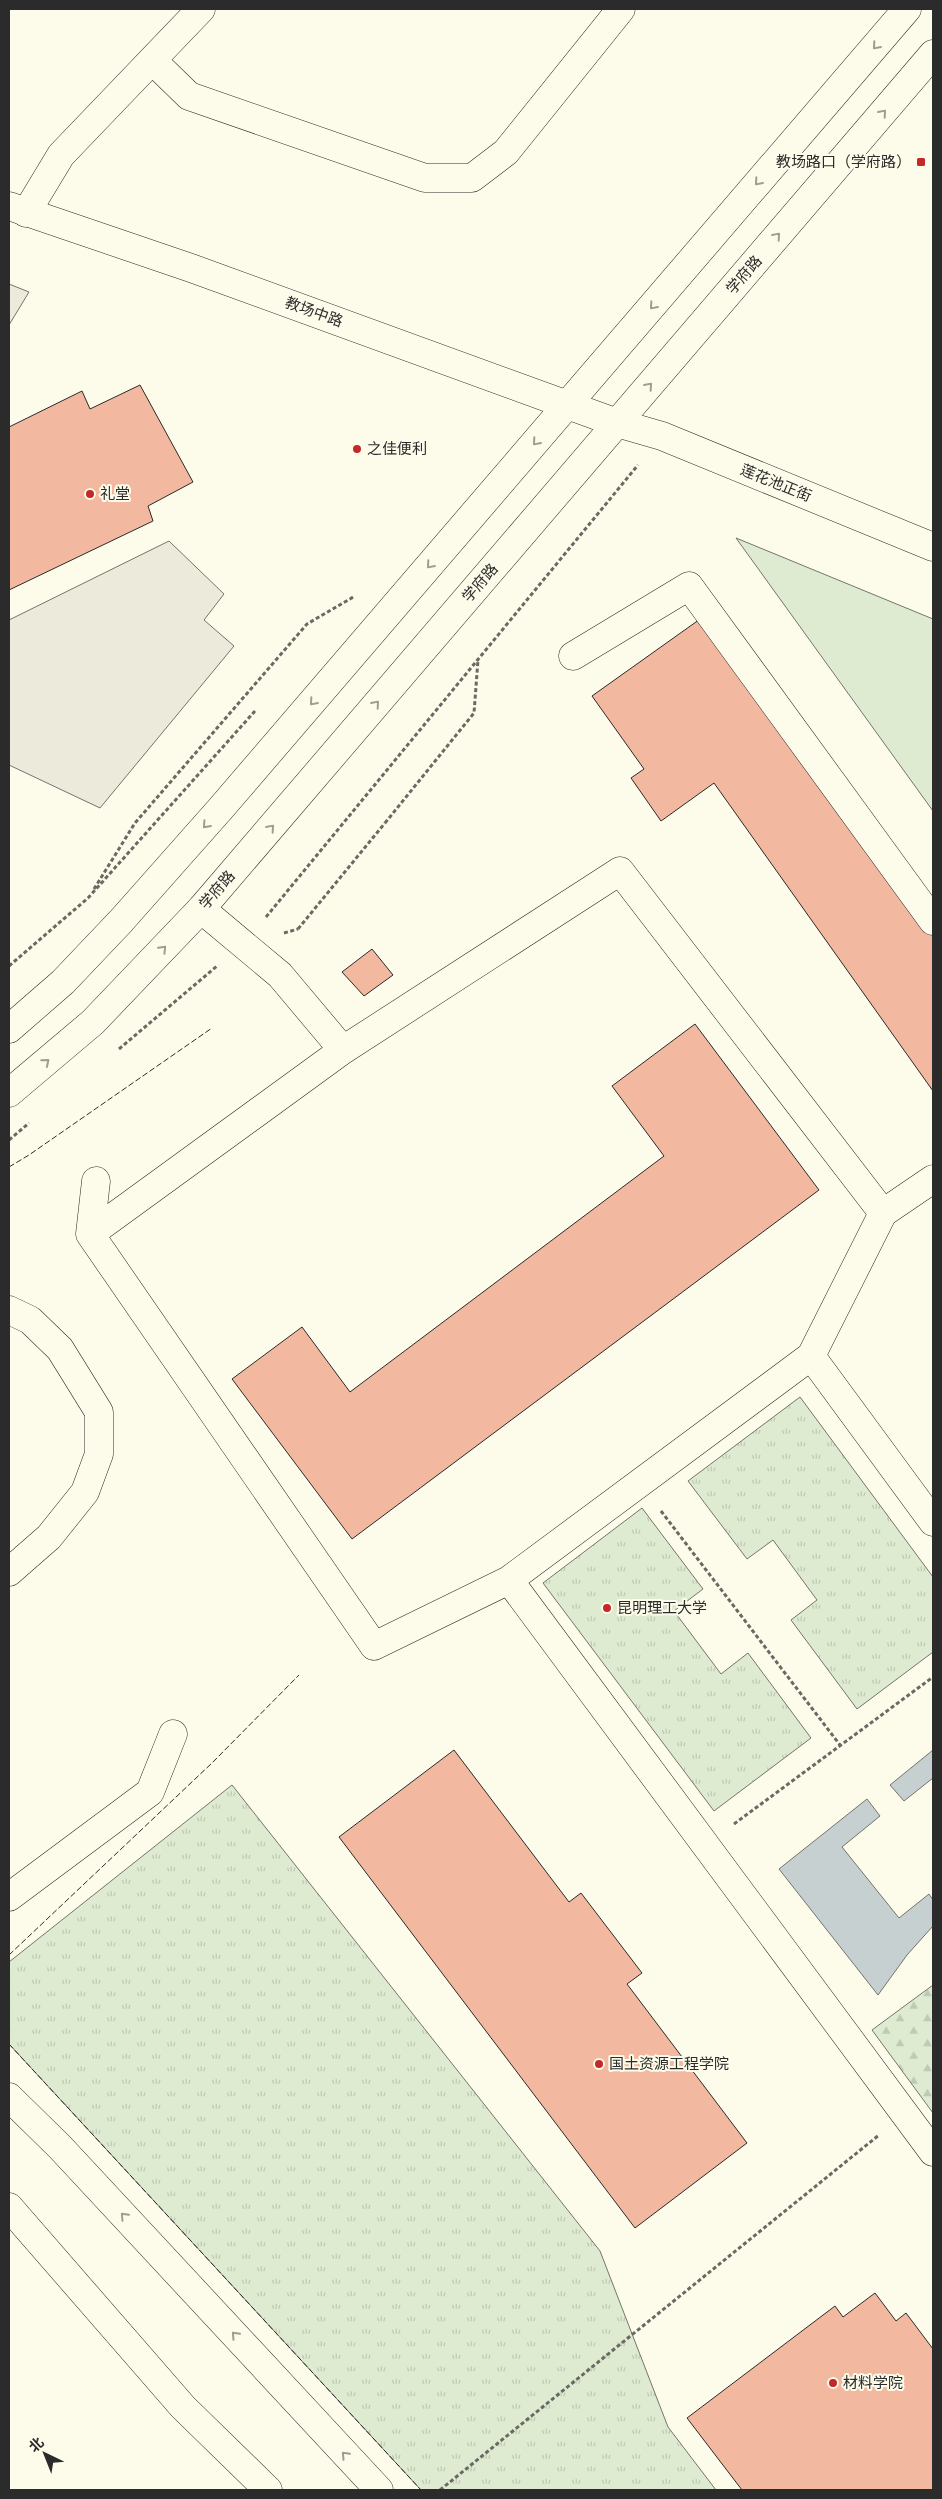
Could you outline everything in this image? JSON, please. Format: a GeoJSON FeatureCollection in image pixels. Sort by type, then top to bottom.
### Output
{"type":"FeatureCollection","features":[{"type":"Feature","properties":{"kind":"main road"},"geometry":{"type":"LineString","coordinates":[[18,210],[61,155],[201,9]]}},
{"type":"Feature","properties":{"kind":"main road"},"geometry":{"type":"LineString","coordinates":[[152,60],[189,96],[424,178],[472,178],[506,152],[621,9]]}},
{"type":"Feature","properties":{"kind":"main road"},"geometry":{"type":"LineString","coordinates":[[9,1029],[63,982],[121,921],[229,800],[907,9]]}},
{"type":"Feature","properties":{"kind":"main road","name":"学府路"},"geometry":{"type":"LineString","coordinates":[[9,1093],[93,1022],[202,909],[933,54]]}},
{"type":"Feature","properties":{"kind":"main road","name":"教场中路"},"geometry":{"type":"LineString","coordinates":[[18,210],[191,268],[617,423]]}},
{"type":"Feature","properties":{"kind":"main road","name":"莲花池正街"},"geometry":{"type":"LineString","coordinates":[[617,423],[662,436],[933,547]]}},
{"type":"Feature","properties":{"kind":"main road"},"geometry":{"type":"LineString","coordinates":[[572,656],[689,586],[933,921]]}},
{"type":"Feature","properties":{"kind":"main road"},"geometry":{"type":"LineString","coordinates":[[90,1234],[343,1050],[620,871],[883,1212]]}},
{"type":"Feature","properties":{"kind":"main road"},"geometry":{"type":"LineString","coordinates":[[202,909],[280,974],[343,1050]]}},
{"type":"Feature","properties":{"kind":"main road"},"geometry":{"type":"LineString","coordinates":[[96,1181],[90,1234],[374,1646],[509,1580],[811,1356],[883,1212],[933,1178]]}},
{"type":"Feature","properties":{"kind":"main road"},"geometry":{"type":"LineString","coordinates":[[9,1310],[30,1320],[60,1349],[99,1412],[99,1454],[85,1492],[49,1537],[9,1572]]}},
{"type":"Feature","properties":{"kind":"main road"},"geometry":{"type":"LineString","coordinates":[[811,1356],[933,1522]]}},
{"type":"Feature","properties":{"kind":"main road"},"geometry":{"type":"LineString","coordinates":[[509,1580],[933,2152]]}},
{"type":"Feature","properties":{"kind":"main road"},"geometry":{"type":"LineString","coordinates":[[9,1897],[150,1792],[173,1734]]}},
{"type":"Feature","properties":{"kind":"main road"},"geometry":{"type":"LineString","coordinates":[[9,2097],[60,2147],[378,2490]]}},
{"type":"Feature","properties":{"kind":"main road"},"geometry":{"type":"LineString","coordinates":[[9,2207],[184,2407],[268,2490]]}},
{"type":"Feature","properties":{"kind":"path"},"geometry":{"type":"LineString","coordinates":[[114,1053],[243,945],[662,436]]}},
{"type":"Feature","properties":{"kind":"path"},"geometry":{"type":"LineString","coordinates":[[88,898],[136,823],[307,624],[363,592]]}},
{"type":"Feature","properties":{"kind":"path"},"geometry":{"type":"LineString","coordinates":[[298,929],[474,713],[478,660]]}},
{"type":"Feature","properties":{"kind":"path"},"geometry":{"type":"LineString","coordinates":[[9,1140],[31,1122]]}},
{"type":"Feature","properties":{"kind":"path"},"geometry":{"type":"LineString","coordinates":[[639,1483],[840,1745]]}},
{"type":"Feature","properties":{"kind":"path"},"geometry":{"type":"LineString","coordinates":[[706,1846],[933,1677]]}},
{"type":"Feature","properties":{"kind":"path"},"geometry":{"type":"LineString","coordinates":[[440,2490],[850,2157]]}},
{"type":"Feature","properties":{"kind":"green space"},"geometry":{"type":"Polygon","coordinates":[[[736,538],[933,619],[933,811],[736,538]]]}},
{"type":"Feature","properties":{"kind":"green space"},"geometry":{"type":"Polygon","coordinates":[[[800,1397],[933,1577],[933,1652],[857,1709],[791,1620],[817,1600],[773,1540],[747,1559],[688,1481],[800,1397]]]}},
{"type":"Feature","properties":{"kind":"green space"},"geometry":{"type":"Polygon","coordinates":[[[642,1508],[703,1589],[674,1611],[721,1674],[748,1653],[811,1738],[714,1811],[543,1583],[642,1508]]]}},
{"type":"Feature","properties":{"kind":"green space"},"geometry":{"type":"Polygon","coordinates":[[[232,1785],[600,2251],[668,2427],[716,2490],[421,2490],[9,2044],[9,1962],[232,1785]]]}},
{"type":"Feature","properties":{"kind":"green space"},"geometry":{"type":"Polygon","coordinates":[[[933,1985],[933,2113],[872,2030],[933,1985]]]}},
{"type":"Feature","properties":{"kind":"shaded area"},"geometry":{"type":"Polygon","coordinates":[[[9,284],[29,292],[9,325],[9,284]]]}},
{"type":"Feature","properties":{"kind":"shaded area"},"geometry":{"type":"Polygon","coordinates":[[[169,541],[224,594],[204,620],[234,646],[100,808],[9,765],[9,620],[169,541]]]}},
{"type":"Feature","properties":{"kind":"shaded area"},"geometry":{"type":"Polygon","coordinates":[[[933,1750],[933,1778],[904,1801],[890,1785],[933,1750]]]}},
{"type":"Feature","properties":{"kind":"shaded area"},"geometry":{"type":"Polygon","coordinates":[[[867,1799],[880,1816],[842,1847],[899,1918],[929,1894],[933,1900],[933,1926],[907,1955],[878,1995],[779,1869],[867,1799]]]}},
{"type":"Feature","properties":{"kind":"building","name":"礼堂"},"geometry":{"type":"Polygon","coordinates":[[[140,385],[193,482],[148,506],[153,521],[9,590],[9,427],[82,391],[90,409],[140,385]]]}},
{"type":"Feature","properties":{"kind":"building"},"geometry":{"type":"Polygon","coordinates":[[[717,607],[933,909],[933,1091],[714,783],[661,821],[631,778],[644,769],[592,696],[717,607]]]}},
{"type":"Feature","properties":{"kind":"building"},"geometry":{"type":"Polygon","coordinates":[[[372,949],[393,975],[364,996],[342,972],[372,949]]]}},
{"type":"Feature","properties":{"kind":"building"},"geometry":{"type":"Polygon","coordinates":[[[695,1024],[819,1190],[352,1539],[232,1379],[302,1327],[350,1392],[664,1156],[612,1086],[695,1024]]]}},
{"type":"Feature","properties":{"kind":"building","name":"国土资源工程学院"},"geometry":{"type":"Polygon","coordinates":[[[454,1750],[569,1902],[581,1893],[642,1973],[627,1984],[747,2143],[635,2228],[339,1837],[454,1750]]]}},
{"type":"Feature","properties":{"kind":"building","name":"材料学院"},"geometry":{"type":"Polygon","coordinates":[[[875,2293],[896,2321],[906,2313],[933,2349],[933,2490],[742,2490],[687,2418],[835,2306],[843,2317],[875,2293]]]}},
{"type":"Feature","properties":{"kind":"fence"},"geometry":{"type":"LineString","coordinates":[[9,1167],[212,1028]]}},
{"type":"Feature","properties":{"kind":"fence"},"geometry":{"type":"LineString","coordinates":[[9,1955],[212,1763],[299,1675]]}},
{"type":"Feature","properties":{"kind":"fence"},"geometry":{"type":"LineString","coordinates":[[9,2044],[421,2490]]}},
{"type":"Feature","properties":{"kind":"place","name":"教场路口（学府路）"},"geometry":{"type":"Point","coordinates":[921,162]}},
{"type":"Feature","properties":{"kind":"place","name":"之佳便利"},"geometry":{"type":"Point","coordinates":[357,449]}},
{"type":"Feature","properties":{"kind":"place","name":"礼堂"},"geometry":{"type":"Point","coordinates":[90,494]}},
{"type":"Feature","properties":{"kind":"place","name":"昆明理工大学"},"geometry":{"type":"Point","coordinates":[607,1608]}},
{"type":"Feature","properties":{"kind":"place","name":"国土资源工程学院"},"geometry":{"type":"Point","coordinates":[599,2064]}},
{"type":"Feature","properties":{"kind":"place","name":"材料学院"},"geometry":{"type":"Point","coordinates":[833,2383]}}]}
